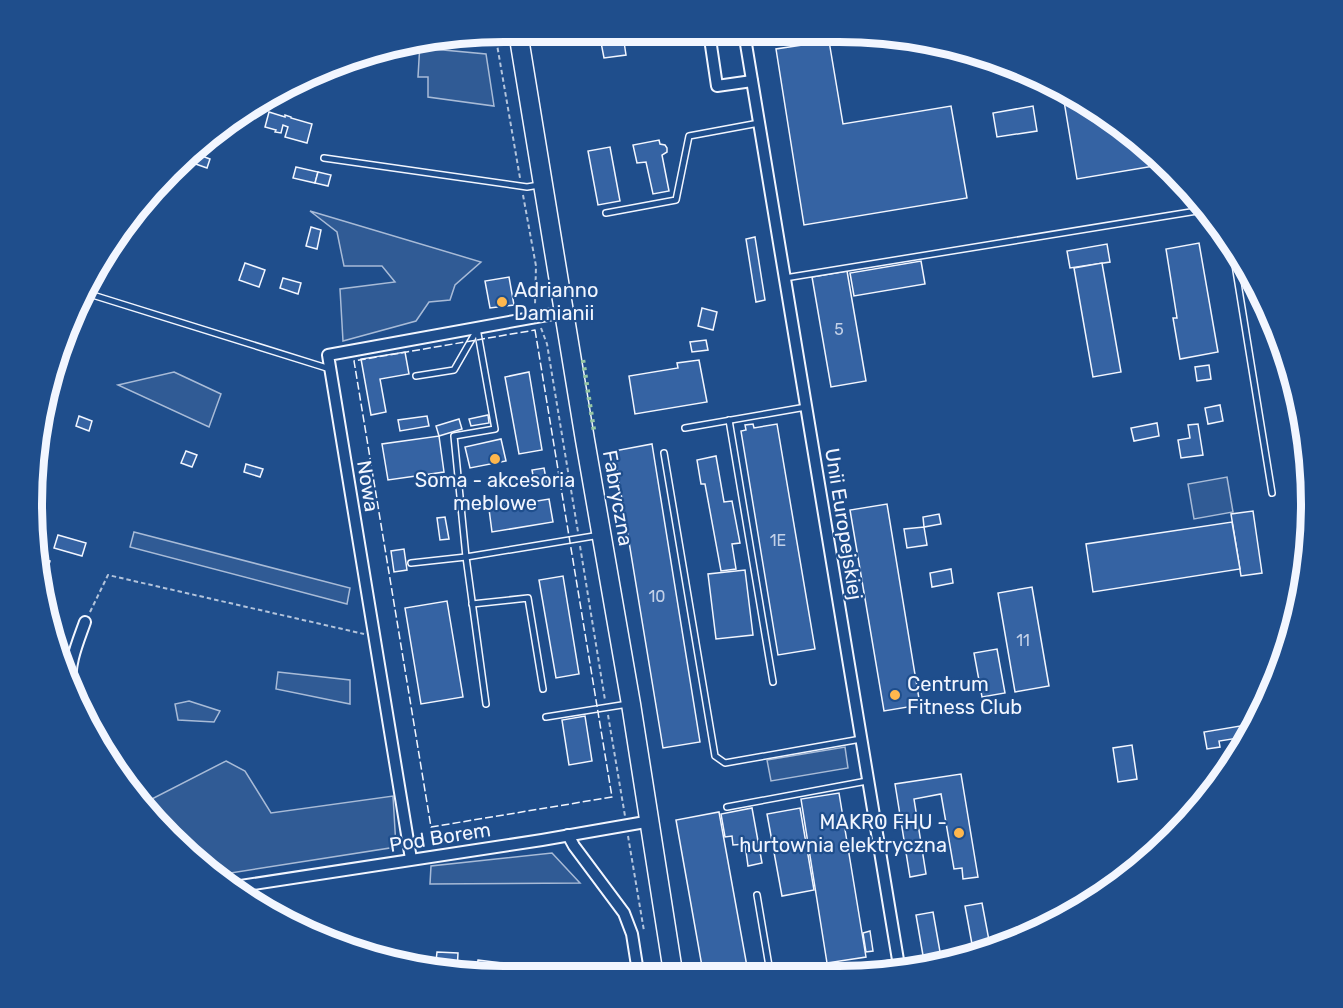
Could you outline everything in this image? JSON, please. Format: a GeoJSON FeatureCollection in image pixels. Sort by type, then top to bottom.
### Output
{"type":"FeatureCollection","features":[{"type":"Feature","properties":{"kind":"main road","name":"Fabryczna"},"geometry":{"type":"LineString","coordinates":[[520,42],[632,704],[672,966]]}},
{"type":"Feature","properties":{"kind":"street"},"geometry":{"type":"LineString","coordinates":[[710,42],[717,86],[752,81]]}},
{"type":"Feature","properties":{"kind":"street","name":"Unii Europejskiej"},"geometry":{"type":"LineString","coordinates":[[746,42],[898,962]]}},
{"type":"Feature","properties":{"kind":"street"},"geometry":{"type":"LineString","coordinates":[[330,369],[328,355],[564,312]]}},
{"type":"Feature","properties":{"kind":"street","name":"Nowa"},"geometry":{"type":"LineString","coordinates":[[330,369],[411,860]]}},
{"type":"Feature","properties":{"kind":"street"},"geometry":{"type":"LineString","coordinates":[[72,666],[75,649],[85,622]]}},
{"type":"Feature","properties":{"kind":"street","name":"Pod Borem"},"geometry":{"type":"LineString","coordinates":[[244,886],[651,820]]}},
{"type":"Feature","properties":{"kind":"street"},"geometry":{"type":"LineString","coordinates":[[568,835],[585,862],[624,913],[632,934],[637,966]]}},
{"type":"Feature","properties":{"kind":"lane"},"geometry":{"type":"LineString","coordinates":[[606,213],[676,200],[688,136],[759,123]]}},
{"type":"Feature","properties":{"kind":"lane"},"geometry":{"type":"LineString","coordinates":[[324,158],[522,186],[542,184]]}},
{"type":"Feature","properties":{"kind":"lane"},"geometry":{"type":"LineString","coordinates":[[785,278],[1196,211]]}},
{"type":"Feature","properties":{"kind":"lane"},"geometry":{"type":"LineString","coordinates":[[1235,267],[1272,493]]}},
{"type":"Feature","properties":{"kind":"lane"},"geometry":{"type":"LineString","coordinates":[[93,295],[330,369]]}},
{"type":"Feature","properties":{"kind":"lane"},"geometry":{"type":"LineString","coordinates":[[416,376],[454,370],[477,328]]}},
{"type":"Feature","properties":{"kind":"lane"},"geometry":{"type":"LineString","coordinates":[[477,328],[495,429],[454,436],[466,557],[486,705]]}},
{"type":"Feature","properties":{"kind":"lane"},"geometry":{"type":"LineString","coordinates":[[685,428],[806,407]]}},
{"type":"Feature","properties":{"kind":"lane"},"geometry":{"type":"LineString","coordinates":[[729,420],[773,682]]}},
{"type":"Feature","properties":{"kind":"lane"},"geometry":{"type":"LineString","coordinates":[[663,453],[715,756],[725,763],[861,739]]}},
{"type":"Feature","properties":{"kind":"lane"},"geometry":{"type":"LineString","coordinates":[[411,563],[466,557],[602,535]]}},
{"type":"Feature","properties":{"kind":"lane"},"geometry":{"type":"LineString","coordinates":[[472,604],[528,598],[543,689]]}},
{"type":"Feature","properties":{"kind":"lane"},"geometry":{"type":"LineString","coordinates":[[546,717],[632,704]]}},
{"type":"Feature","properties":{"kind":"lane"},"geometry":{"type":"LineString","coordinates":[[728,807],[868,781]]}},
{"type":"Feature","properties":{"kind":"lane"},"geometry":{"type":"LineString","coordinates":[[757,895],[769,966]]}},
{"type":"Feature","properties":{"kind":"path"},"geometry":{"type":"LineString","coordinates":[[497,42],[536,266],[534,299],[536,316],[547,344],[645,939]]}},
{"type":"Feature","properties":{"kind":"path"},"geometry":{"type":"LineString","coordinates":[[85,622],[108,575],[374,636]]}},
{"type":"Feature","properties":{"kind":"shaded area"},"geometry":{"type":"Polygon","coordinates":[[[433,48],[486,54],[494,106],[428,97],[428,77],[418,77],[420,50],[433,48]]]}},
{"type":"Feature","properties":{"kind":"shaded area"},"geometry":{"type":"Polygon","coordinates":[[[310,211],[481,262],[455,285],[450,300],[429,302],[416,321],[343,341],[340,289],[395,282],[382,266],[344,266],[337,232],[310,211]]]}},
{"type":"Feature","properties":{"kind":"shaded area"},"geometry":{"type":"Polygon","coordinates":[[[174,372],[221,394],[209,427],[118,385],[174,372]]]}},
{"type":"Feature","properties":{"kind":"shaded area"},"geometry":{"type":"Polygon","coordinates":[[[1227,477],[1233,512],[1194,519],[1188,484],[1227,477]]]}},
{"type":"Feature","properties":{"kind":"shaded area"},"geometry":{"type":"Polygon","coordinates":[[[134,532],[350,588],[347,604],[130,547],[134,532]]]}},
{"type":"Feature","properties":{"kind":"shaded area"},"geometry":{"type":"Polygon","coordinates":[[[278,672],[350,680],[350,704],[276,689],[278,672]]]}},
{"type":"Feature","properties":{"kind":"shaded area"},"geometry":{"type":"Polygon","coordinates":[[[189,701],[220,711],[214,722],[178,720],[175,704],[189,701]]]}},
{"type":"Feature","properties":{"kind":"shaded area"},"geometry":{"type":"Polygon","coordinates":[[[845,747],[848,768],[771,781],[767,760],[845,747]]]}},
{"type":"Feature","properties":{"kind":"shaded area"},"geometry":{"type":"Polygon","coordinates":[[[226,761],[245,771],[271,813],[393,796],[396,847],[227,874],[177,831],[150,800],[226,761]]]}},
{"type":"Feature","properties":{"kind":"shaded area"},"geometry":{"type":"Polygon","coordinates":[[[552,853],[580,883],[430,884],[431,866],[552,853]]]}},
{"type":"Feature","properties":{"kind":"building"},"geometry":{"type":"Polygon","coordinates":[[[601,42],[624,42],[626,55],[604,58],[601,42]]]}},
{"type":"Feature","properties":{"kind":"building"},"geometry":{"type":"Polygon","coordinates":[[[829,42],[843,124],[951,106],[967,198],[804,225],[776,49],[829,42]]]}},
{"type":"Feature","properties":{"kind":"building"},"geometry":{"type":"Polygon","coordinates":[[[1064,101],[1120,137],[1154,166],[1077,179],[1064,101]]]}},
{"type":"Feature","properties":{"kind":"building"},"geometry":{"type":"Polygon","coordinates":[[[1033,106],[1037,131],[997,137],[993,113],[1033,106]]]}},
{"type":"Feature","properties":{"kind":"building"},"geometry":{"type":"Polygon","coordinates":[[[269,112],[312,124],[307,143],[285,137],[288,127],[283,125],[281,133],[265,127],[269,112]]]}},
{"type":"Feature","properties":{"kind":"building"},"geometry":{"type":"Polygon","coordinates":[[[659,140],[660,144],[667,148],[667,152],[662,155],[669,191],[653,194],[646,162],[637,163],[633,145],[659,140]]]}},
{"type":"Feature","properties":{"kind":"building"},"geometry":{"type":"Polygon","coordinates":[[[610,147],[620,201],[598,205],[588,151],[610,147]]]}},
{"type":"Feature","properties":{"kind":"building"},"geometry":{"type":"Polygon","coordinates":[[[201,156],[210,159],[207,168],[193,163],[201,156]]]}},
{"type":"Feature","properties":{"kind":"building"},"geometry":{"type":"Polygon","coordinates":[[[296,167],[318,172],[315,183],[293,178],[296,167]]]}},
{"type":"Feature","properties":{"kind":"building"},"geometry":{"type":"Polygon","coordinates":[[[318,172],[331,175],[328,186],[315,183],[318,172]]]}},
{"type":"Feature","properties":{"kind":"building"},"geometry":{"type":"Polygon","coordinates":[[[311,227],[321,230],[317,249],[306,246],[311,227]]]}},
{"type":"Feature","properties":{"kind":"building"},"geometry":{"type":"Polygon","coordinates":[[[755,237],[765,300],[756,302],[746,239],[755,237]]]}},
{"type":"Feature","properties":{"kind":"building"},"geometry":{"type":"Polygon","coordinates":[[[1199,243],[1218,352],[1180,359],[1173,318],[1177,318],[1166,249],[1199,243]]]}},
{"type":"Feature","properties":{"kind":"building"},"geometry":{"type":"Polygon","coordinates":[[[1107,244],[1110,262],[1070,268],[1067,251],[1107,244]]]}},
{"type":"Feature","properties":{"kind":"building"},"geometry":{"type":"Polygon","coordinates":[[[921,261],[925,284],[854,296],[850,273],[921,261]]]}},
{"type":"Feature","properties":{"kind":"building"},"geometry":{"type":"Polygon","coordinates":[[[245,263],[265,270],[259,287],[239,280],[245,263]]]}},
{"type":"Feature","properties":{"kind":"building"},"geometry":{"type":"Polygon","coordinates":[[[1102,263],[1121,372],[1093,377],[1074,268],[1102,263]]]}},
{"type":"Feature","properties":{"kind":"building"},"geometry":{"type":"Polygon","coordinates":[[[847,271],[866,381],[831,387],[812,277],[847,271]]]}},
{"type":"Feature","properties":{"kind":"building"},"geometry":{"type":"Polygon","coordinates":[[[509,277],[514,305],[490,308],[485,281],[509,277]]]}},
{"type":"Feature","properties":{"kind":"building"},"geometry":{"type":"Polygon","coordinates":[[[283,278],[301,283],[298,294],[280,288],[283,278]]]}},
{"type":"Feature","properties":{"kind":"building"},"geometry":{"type":"Polygon","coordinates":[[[702,308],[717,312],[713,330],[698,326],[702,308]]]}},
{"type":"Feature","properties":{"kind":"building"},"geometry":{"type":"Polygon","coordinates":[[[706,340],[708,350],[692,352],[690,342],[706,340]]]}},
{"type":"Feature","properties":{"kind":"building"},"geometry":{"type":"Polygon","coordinates":[[[405,352],[409,374],[380,379],[386,412],[371,415],[361,359],[405,352]]]}},
{"type":"Feature","properties":{"kind":"building"},"geometry":{"type":"Polygon","coordinates":[[[699,360],[707,402],[635,414],[629,376],[678,368],[677,363],[699,360]]]}},
{"type":"Feature","properties":{"kind":"building"},"geometry":{"type":"Polygon","coordinates":[[[1209,365],[1211,379],[1197,381],[1195,367],[1209,365]]]}},
{"type":"Feature","properties":{"kind":"building"},"geometry":{"type":"Polygon","coordinates":[[[529,372],[542,450],[519,454],[505,377],[529,372]]]}},
{"type":"Feature","properties":{"kind":"building"},"geometry":{"type":"Polygon","coordinates":[[[1220,405],[1223,421],[1208,424],[1205,408],[1220,405]]]}},
{"type":"Feature","properties":{"kind":"building"},"geometry":{"type":"Polygon","coordinates":[[[488,415],[489,423],[471,426],[469,419],[488,415]]]}},
{"type":"Feature","properties":{"kind":"building"},"geometry":{"type":"Polygon","coordinates":[[[79,416],[92,421],[89,431],[76,426],[79,416]]]}},
{"type":"Feature","properties":{"kind":"building"},"geometry":{"type":"Polygon","coordinates":[[[427,416],[429,426],[400,431],[398,420],[427,416]]]}},
{"type":"Feature","properties":{"kind":"building"},"geometry":{"type":"Polygon","coordinates":[[[459,419],[462,429],[439,436],[436,426],[459,419]]]}},
{"type":"Feature","properties":{"kind":"building"},"geometry":{"type":"Polygon","coordinates":[[[1157,423],[1159,436],[1134,441],[1131,428],[1157,423]]]}},
{"type":"Feature","properties":{"kind":"building"},"geometry":{"type":"Polygon","coordinates":[[[753,424],[754,428],[777,424],[815,649],[778,655],[741,431],[746,430],[745,425],[753,424]]]}},
{"type":"Feature","properties":{"kind":"building"},"geometry":{"type":"Polygon","coordinates":[[[1198,424],[1203,455],[1181,458],[1178,440],[1190,438],[1188,425],[1198,424]]]}},
{"type":"Feature","properties":{"kind":"building"},"geometry":{"type":"Polygon","coordinates":[[[439,436],[444,472],[388,480],[382,444],[439,436]]]}},
{"type":"Feature","properties":{"kind":"building"},"geometry":{"type":"Polygon","coordinates":[[[501,439],[506,461],[470,468],[465,447],[501,439]]]}},
{"type":"Feature","properties":{"kind":"building"},"geometry":{"type":"Polygon","coordinates":[[[652,444],[700,742],[663,748],[614,451],[652,444]]]}},
{"type":"Feature","properties":{"kind":"building"},"geometry":{"type":"Polygon","coordinates":[[[186,451],[197,455],[192,467],[181,463],[186,451]]]}},
{"type":"Feature","properties":{"kind":"building"},"geometry":{"type":"Polygon","coordinates":[[[716,456],[724,502],[732,501],[740,543],[732,544],[736,569],[721,571],[705,484],[701,484],[697,460],[716,456]]]}},
{"type":"Feature","properties":{"kind":"building"},"geometry":{"type":"Polygon","coordinates":[[[246,464],[263,469],[260,477],[244,472],[246,464]]]}},
{"type":"Feature","properties":{"kind":"building"},"geometry":{"type":"Polygon","coordinates":[[[544,468],[547,484],[535,486],[532,470],[544,468]]]}},
{"type":"Feature","properties":{"kind":"building"},"geometry":{"type":"Polygon","coordinates":[[[549,499],[553,522],[492,532],[489,509],[549,499]]]}},
{"type":"Feature","properties":{"kind":"building"},"geometry":{"type":"Polygon","coordinates":[[[887,504],[920,705],[884,711],[850,510],[887,504]]]}},
{"type":"Feature","properties":{"kind":"building"},"geometry":{"type":"Polygon","coordinates":[[[1253,511],[1262,573],[1241,576],[1231,514],[1253,511]]]}},
{"type":"Feature","properties":{"kind":"building"},"geometry":{"type":"Polygon","coordinates":[[[939,514],[941,524],[924,527],[923,517],[939,514]]]}},
{"type":"Feature","properties":{"kind":"building"},"geometry":{"type":"Polygon","coordinates":[[[445,517],[449,539],[440,540],[437,518],[445,517]]]}},
{"type":"Feature","properties":{"kind":"building"},"geometry":{"type":"Polygon","coordinates":[[[1232,522],[1240,569],[1093,592],[1086,544],[1232,522]]]}},
{"type":"Feature","properties":{"kind":"building"},"geometry":{"type":"Polygon","coordinates":[[[924,527],[927,545],[907,548],[904,529],[924,527]]]}},
{"type":"Feature","properties":{"kind":"building"},"geometry":{"type":"Polygon","coordinates":[[[58,535],[86,543],[82,556],[54,548],[58,535]]]}},
{"type":"Feature","properties":{"kind":"building"},"geometry":{"type":"Polygon","coordinates":[[[404,549],[407,570],[394,572],[391,551],[404,549]]]}},
{"type":"Feature","properties":{"kind":"building"},"geometry":{"type":"Polygon","coordinates":[[[46,560],[50,561],[47,571],[46,560]]]}},
{"type":"Feature","properties":{"kind":"building"},"geometry":{"type":"Polygon","coordinates":[[[951,569],[953,583],[932,587],[930,573],[951,569]]]}},
{"type":"Feature","properties":{"kind":"building"},"geometry":{"type":"Polygon","coordinates":[[[745,570],[753,635],[716,639],[708,574],[745,570]]]}},
{"type":"Feature","properties":{"kind":"building"},"geometry":{"type":"Polygon","coordinates":[[[563,576],[579,674],[556,678],[539,580],[563,576]]]}},
{"type":"Feature","properties":{"kind":"building"},"geometry":{"type":"Polygon","coordinates":[[[1032,587],[1049,686],[1015,692],[998,593],[1032,587]]]}},
{"type":"Feature","properties":{"kind":"building"},"geometry":{"type":"Polygon","coordinates":[[[447,601],[463,697],[421,704],[405,608],[447,601]]]}},
{"type":"Feature","properties":{"kind":"building"},"geometry":{"type":"Polygon","coordinates":[[[997,649],[1005,693],[982,697],[974,653],[997,649]]]}},
{"type":"Feature","properties":{"kind":"building"},"geometry":{"type":"Polygon","coordinates":[[[585,716],[592,761],[569,765],[562,720],[585,716]]]}},
{"type":"Feature","properties":{"kind":"building"},"geometry":{"type":"Polygon","coordinates":[[[1244,725],[1237,738],[1219,741],[1220,747],[1207,749],[1204,732],[1244,725]]]}},
{"type":"Feature","properties":{"kind":"building"},"geometry":{"type":"Polygon","coordinates":[[[1132,745],[1137,779],[1118,782],[1113,748],[1132,745]]]}},
{"type":"Feature","properties":{"kind":"building","name":"MAKRO FHU - hurtownia elektryczna"},"geometry":{"type":"Polygon","coordinates":[[[961,774],[978,877],[963,879],[962,868],[954,869],[941,794],[914,799],[926,874],[910,877],[895,784],[961,774]]]}},
{"type":"Feature","properties":{"kind":"building"},"geometry":{"type":"Polygon","coordinates":[[[839,793],[866,957],[827,963],[801,799],[839,793]]]}},
{"type":"Feature","properties":{"kind":"building"},"geometry":{"type":"Polygon","coordinates":[[[752,808],[762,863],[748,866],[745,844],[733,845],[732,836],[725,837],[721,814],[752,808]]]}},
{"type":"Feature","properties":{"kind":"building"},"geometry":{"type":"Polygon","coordinates":[[[800,808],[814,890],[782,896],[767,814],[800,808]]]}},
{"type":"Feature","properties":{"kind":"building"},"geometry":{"type":"Polygon","coordinates":[[[719,812],[747,966],[702,966],[676,820],[719,812]]]}},
{"type":"Feature","properties":{"kind":"building"},"geometry":{"type":"Polygon","coordinates":[[[982,903],[989,941],[972,946],[965,906],[982,903]]]}},
{"type":"Feature","properties":{"kind":"building"},"geometry":{"type":"Polygon","coordinates":[[[933,912],[940,954],[923,958],[916,915],[933,912]]]}},
{"type":"Feature","properties":{"kind":"building"},"geometry":{"type":"Polygon","coordinates":[[[870,931],[873,951],[866,952],[863,933],[870,931]]]}},
{"type":"Feature","properties":{"kind":"building"},"geometry":{"type":"Polygon","coordinates":[[[437,952],[458,953],[457,963],[436,961],[437,952]]]}},
{"type":"Feature","properties":{"kind":"building"},"geometry":{"type":"Polygon","coordinates":[[[478,960],[527,966],[504,966],[477,965],[478,960]]]}},
{"type":"Feature","properties":{"kind":"hedge"},"geometry":{"type":"LineString","coordinates":[[583,360],[594,431]]}},
{"type":"Feature","properties":{"kind":"fence"},"geometry":{"type":"LineString","coordinates":[[535,330],[612,797],[431,827],[354,361],[535,330]]}},
{"type":"Feature","properties":{"kind":"place","name":"Adrianno Damianii"},"geometry":{"type":"Point","coordinates":[502,302]}},
{"type":"Feature","properties":{"kind":"place","name":"Soma - akcesoria meblowe"},"geometry":{"type":"Point","coordinates":[495,459]}},
{"type":"Feature","properties":{"kind":"place","name":"Centrum Fitness Club"},"geometry":{"type":"Point","coordinates":[895,695]}},
{"type":"Feature","properties":{"kind":"place","name":"MAKRO FHU - hurtownia elektryczna"},"geometry":{"type":"Point","coordinates":[959,833]}}]}
